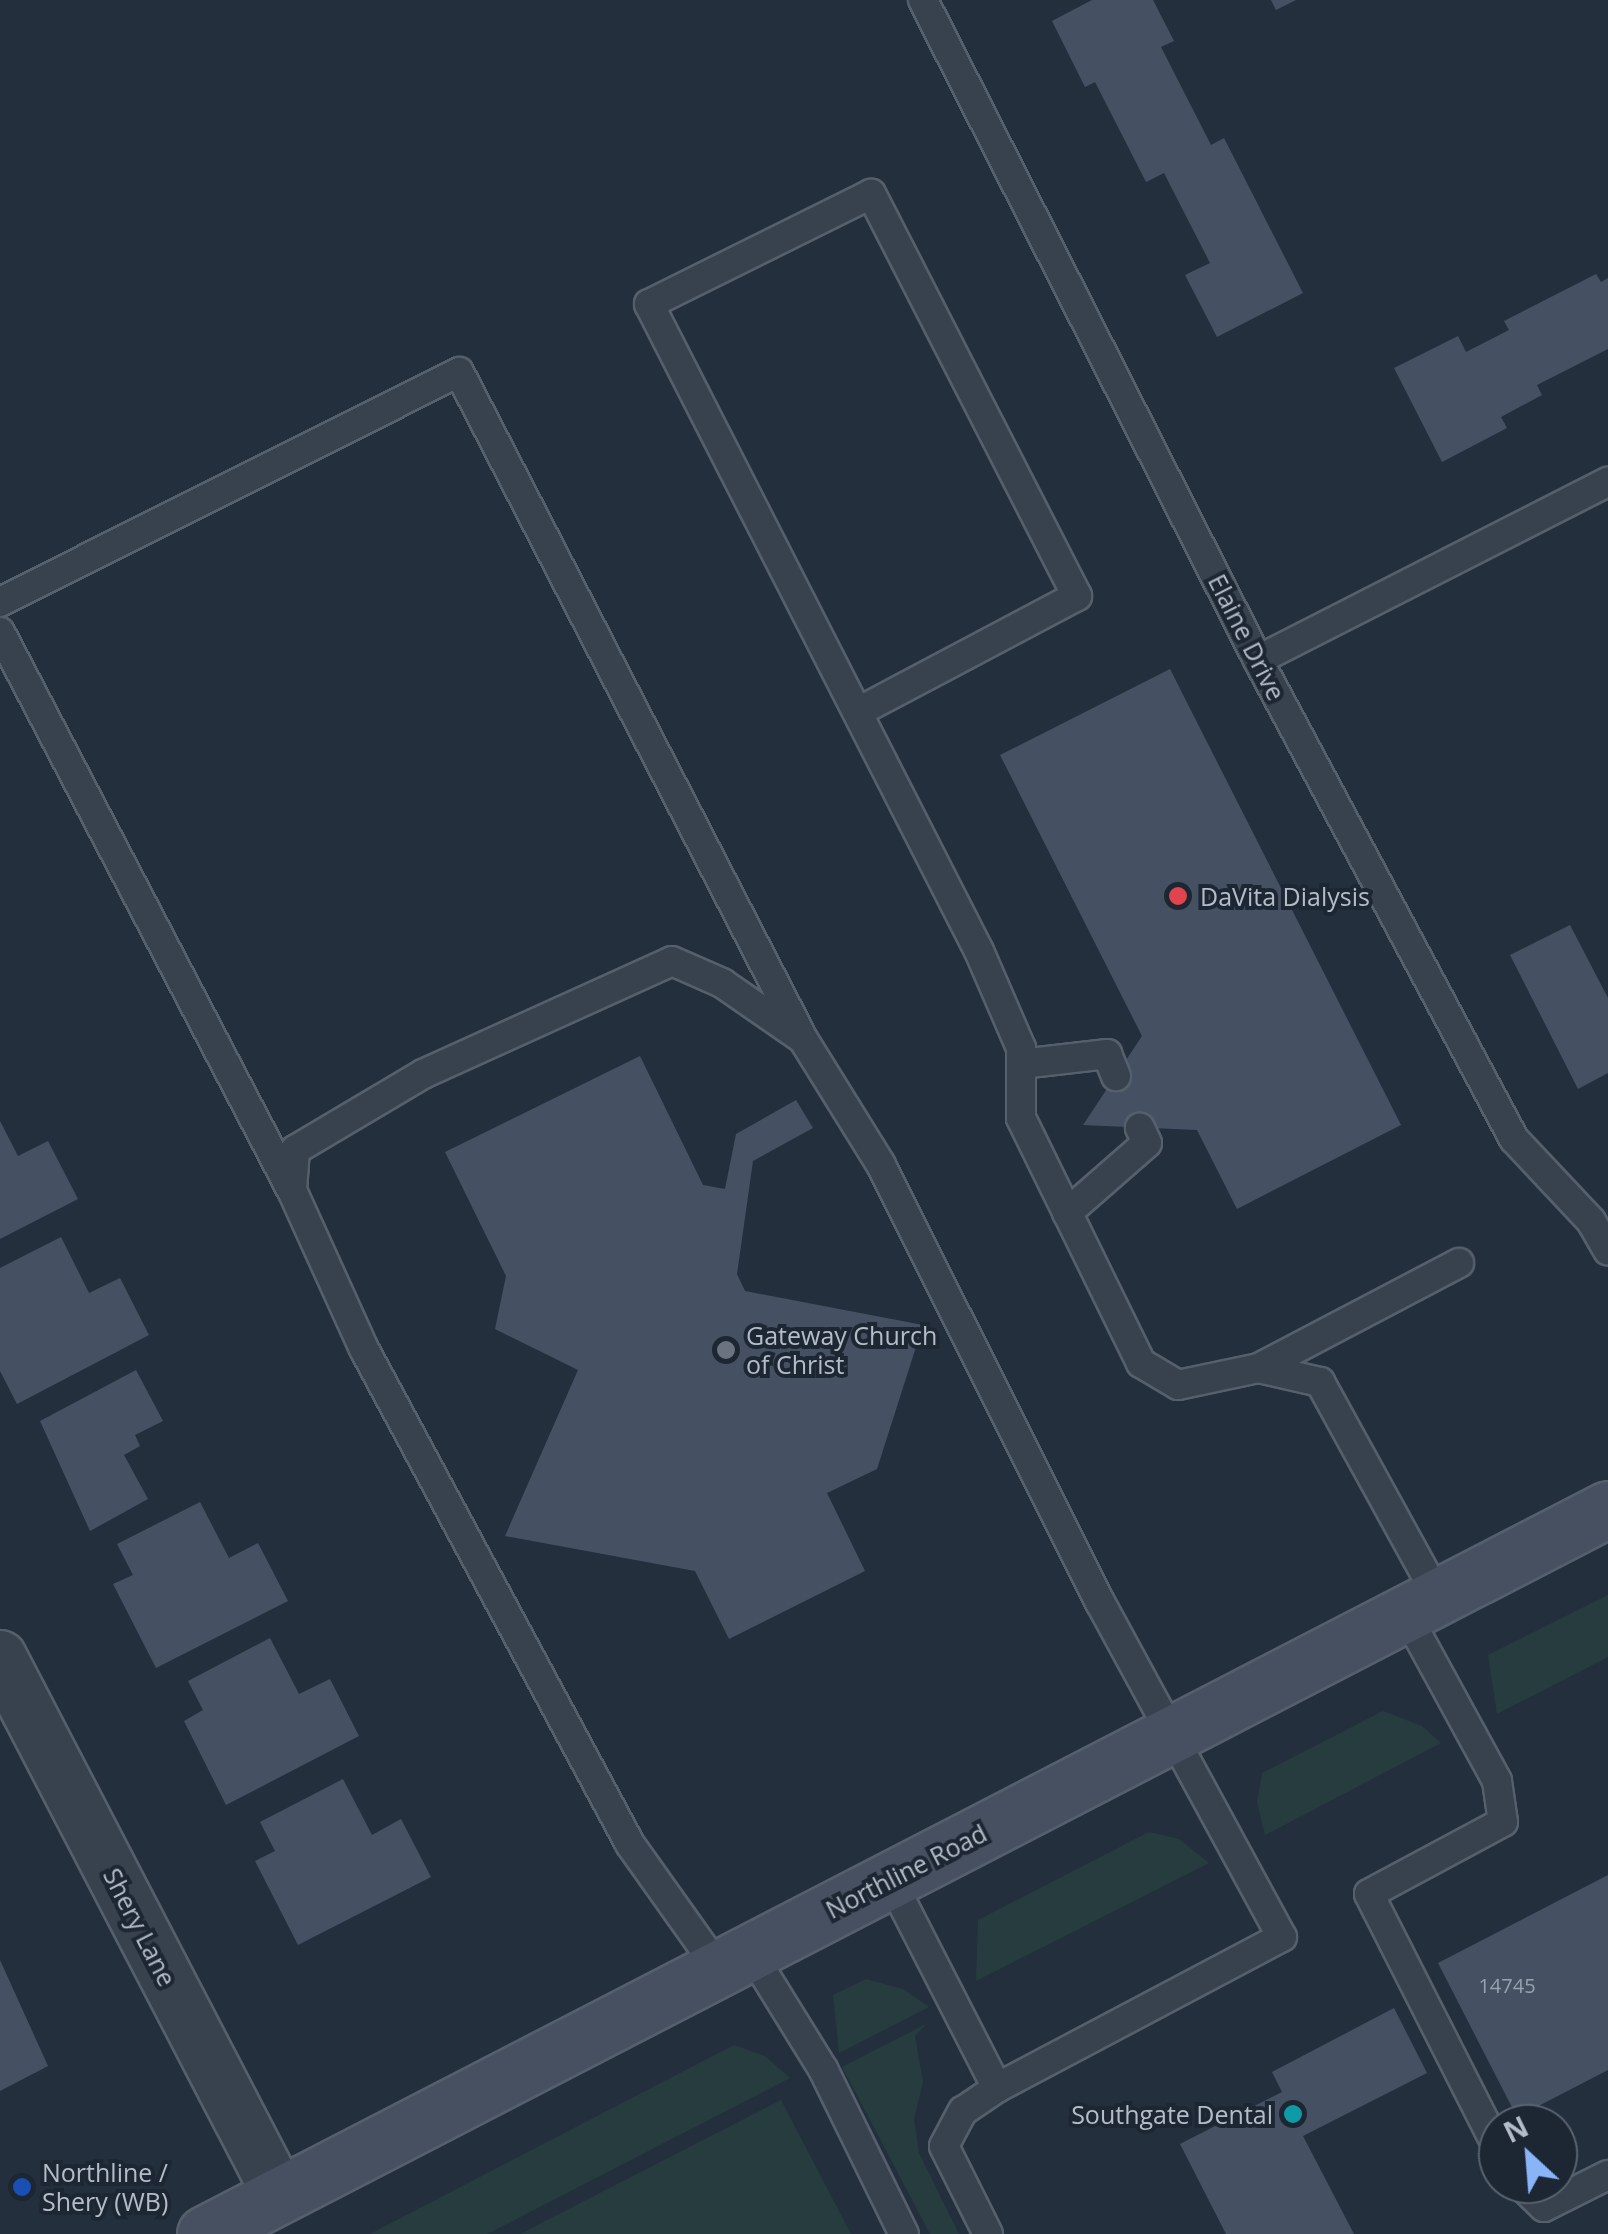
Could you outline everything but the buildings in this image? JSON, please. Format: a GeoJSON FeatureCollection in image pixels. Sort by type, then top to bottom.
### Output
{"type":"FeatureCollection","features":[{"type":"Feature","properties":{"kind":"main road","name":"Northline Road"},"geometry":{"type":"LineString","coordinates":[[206,2234],[1608,1509]]}},
{"type":"Feature","properties":{"kind":"street","name":"Shery Lane"},"geometry":{"type":"LineString","coordinates":[[0,1657],[280,2196]]}},
{"type":"Feature","properties":{"kind":"lane","name":"Elaine Drive"},"geometry":{"type":"LineString","coordinates":[[923,0],[1258,660],[1514,1139],[1592,1221],[1608,1250]]}},
{"type":"Feature","properties":{"kind":"lane"},"geometry":{"type":"LineString","coordinates":[[858,712],[1078,596],[872,194],[649,304],[979,951],[1022,1048],[1021,1118],[1141,1363],[1178,1385],[1259,1368],[1459,1262]]}},
{"type":"Feature","properties":{"kind":"lane"},"geometry":{"type":"LineString","coordinates":[[0,602],[459,372],[804,1038],[882,1165],[1100,1602],[1175,1733],[1282,1937],[997,2088],[963,2112],[944,2146],[988,2234]]}},
{"type":"Feature","properties":{"kind":"lane"},"geometry":{"type":"LineString","coordinates":[[1258,660],[1608,482]]}},
{"type":"Feature","properties":{"kind":"lane"},"geometry":{"type":"LineString","coordinates":[[0,632],[292,1190],[364,1349],[630,1844],[734,1960],[822,2069],[904,2234]]}},
{"type":"Feature","properties":{"kind":"lane"},"geometry":{"type":"LineString","coordinates":[[292,1190],[295,1150],[423,1074],[672,961],[722,983],[804,1038]]}},
{"type":"Feature","properties":{"kind":"lane"},"geometry":{"type":"LineString","coordinates":[[1021,1064],[1107,1054],[1116,1076]]}},
{"type":"Feature","properties":{"kind":"lane"},"geometry":{"type":"LineString","coordinates":[[1067,1212],[1147,1142],[1140,1128]]}},
{"type":"Feature","properties":{"kind":"lane"},"geometry":{"type":"LineString","coordinates":[[1259,1368],[1320,1382],[1422,1605],[1496,1781],[1502,1822],[1369,1894],[1478,2109]]}},
{"type":"Feature","properties":{"kind":"lane"},"geometry":{"type":"LineString","coordinates":[[890,1879],[997,2088]]}},
{"type":"Feature","properties":{"kind":"lane"},"geometry":{"type":"LineString","coordinates":[[1578,2191],[1608,2176]]}},
{"type":"Feature","properties":{"kind":"green space"},"geometry":{"type":"Polygon","coordinates":[[[1608,1595],[1608,1657],[1497,1714],[1488,1655],[1608,1595]]]}},
{"type":"Feature","properties":{"kind":"green space"},"geometry":{"type":"Polygon","coordinates":[[[1383,1711],[1422,1726],[1441,1743],[1265,1835],[1257,1802],[1262,1773],[1383,1711]]]}},
{"type":"Feature","properties":{"kind":"green space"},"geometry":{"type":"Polygon","coordinates":[[[1149,1832],[1179,1839],[1209,1863],[976,1981],[978,1920],[1149,1832]]]}},
{"type":"Feature","properties":{"kind":"green space"},"geometry":{"type":"Polygon","coordinates":[[[866,1979],[903,1989],[929,2007],[839,2053],[833,1995],[866,1979]]]}},
{"type":"Feature","properties":{"kind":"green space"},"geometry":{"type":"Polygon","coordinates":[[[926,2024],[915,2036],[923,2082],[914,2119],[919,2153],[959,2234],[930,2234],[842,2067],[926,2024]]]}},
{"type":"Feature","properties":{"kind":"green space"},"geometry":{"type":"Polygon","coordinates":[[[734,2045],[765,2056],[790,2078],[487,2234],[370,2234],[734,2045]]]}},
{"type":"Feature","properties":{"kind":"green space"},"geometry":{"type":"Polygon","coordinates":[[[781,2100],[851,2234],[520,2234],[781,2100]]]}},
{"type":"Feature","properties":{"kind":"place","name":"DaVita Dialysis"},"geometry":{"type":"Point","coordinates":[1178,896]}},
{"type":"Feature","properties":{"kind":"place","name":"Gateway Church of Christ"},"geometry":{"type":"Point","coordinates":[726,1350]}},
{"type":"Feature","properties":{"kind":"place","name":"Southgate Dental"},"geometry":{"type":"Point","coordinates":[1293,2114]}},
{"type":"Feature","properties":{"kind":"place","name":"Northline / Shery (WB)"},"geometry":{"type":"Point","coordinates":[22,2187]}}]}
